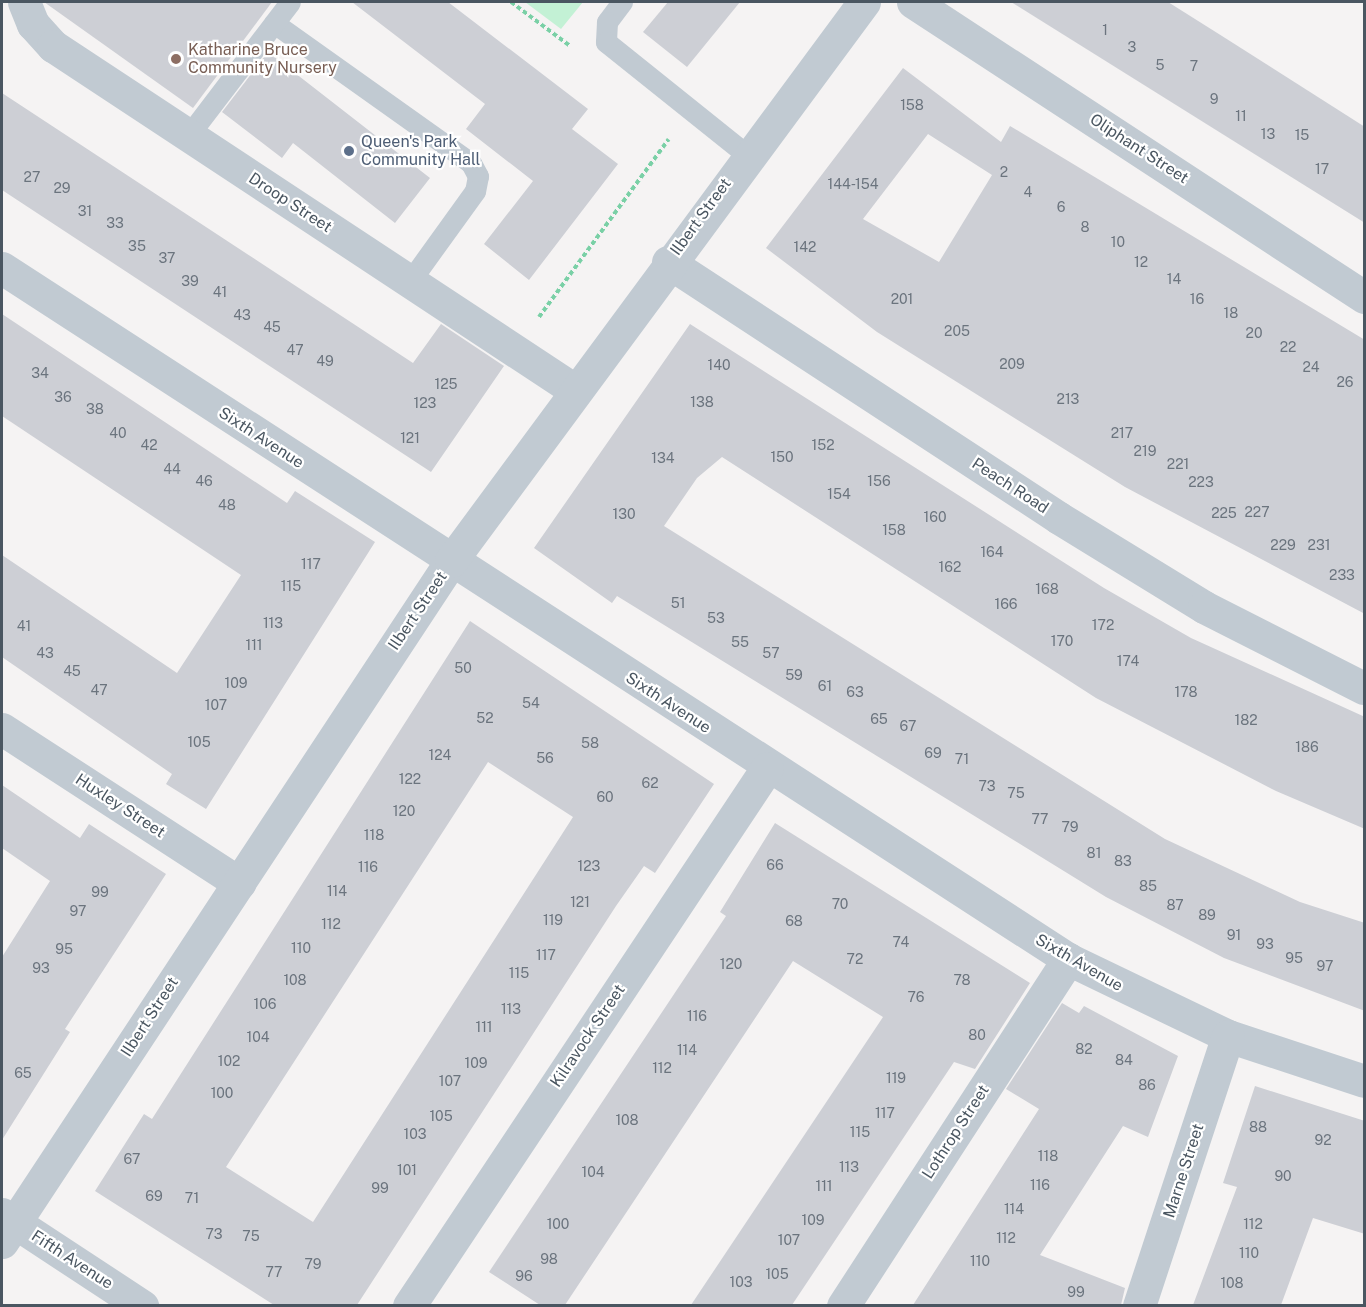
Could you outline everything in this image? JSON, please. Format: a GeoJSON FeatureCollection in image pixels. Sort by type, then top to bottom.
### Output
{"type":"FeatureCollection","features":[{"type":"Feature","properties":{"kind":"street","name":"Droop Street"},"geometry":{"type":"LineString","coordinates":[[24,2],[33,24],[53,46],[573,389]]}},
{"type":"Feature","properties":{"kind":"street","name":"Ilbert Street"},"geometry":{"type":"LineString","coordinates":[[6,1226],[239,883],[451,561],[573,389],[864,2]]}},
{"type":"Feature","properties":{"kind":"street","name":"Oliphant Street"},"geometry":{"type":"LineString","coordinates":[[913,2],[1365,297]]}},
{"type":"Feature","properties":{"kind":"street","name":"Peach Road"},"geometry":{"type":"LineString","coordinates":[[668,262],[1078,530],[1204,607],[1365,688]]}},
{"type":"Feature","properties":{"kind":"street","name":"Sixth Avenue"},"geometry":{"type":"LineString","coordinates":[[2,268],[767,768],[1068,959],[1228,1036],[1365,1081]]}},
{"type":"Feature","properties":{"kind":"street","name":"Huxley Street"},"geometry":{"type":"LineString","coordinates":[[2,729],[239,883]]}},
{"type":"Feature","properties":{"kind":"street","name":"Kilravock Street"},"geometry":{"type":"LineString","coordinates":[[409,1305],[767,768]]}},
{"type":"Feature","properties":{"kind":"street","name":"Lothrop Street"},"geometry":{"type":"LineString","coordinates":[[843,1305],[1068,959]]}},
{"type":"Feature","properties":{"kind":"street","name":"Marne Street"},"geometry":{"type":"LineString","coordinates":[[1139,1305],[1228,1036]]}},
{"type":"Feature","properties":{"kind":"street","name":"Fifth Avenue"},"geometry":{"type":"LineString","coordinates":[[6,1226],[142,1305]]}},
{"type":"Feature","properties":{"kind":"lane"},"geometry":{"type":"LineString","coordinates":[[188,136],[290,2]]}},
{"type":"Feature","properties":{"kind":"lane"},"geometry":{"type":"LineString","coordinates":[[622,2],[604,31],[619,57],[747,155]]}},
{"type":"Feature","properties":{"kind":"lane"},"geometry":{"type":"LineString","coordinates":[[274,23],[471,163],[478,176],[475,191],[410,281]]}},
{"type":"Feature","properties":{"kind":"path"},"geometry":{"type":"LineString","coordinates":[[511,2],[594,64],[619,57]]}},
{"type":"Feature","properties":{"kind":"path"},"geometry":{"type":"LineString","coordinates":[[514,350],[689,112]]}},
{"type":"Feature","properties":{"kind":"green space"},"geometry":{"type":"Polygon","coordinates":[[[525,2],[583,2],[561,29],[525,2]]]}},
{"type":"Feature","properties":{"kind":"building","name":"Katharine Bruce Community Nursery"},"geometry":{"type":"Polygon","coordinates":[[[44,2],[272,2],[193,108],[44,2]]]}},
{"type":"Feature","properties":{"kind":"building"},"geometry":{"type":"Polygon","coordinates":[[[352,2],[448,2],[588,109],[572,129],[618,164],[529,280],[484,244],[533,181],[466,129],[485,104],[352,2]]]}},
{"type":"Feature","properties":{"kind":"building"},"geometry":{"type":"Polygon","coordinates":[[[668,2],[740,2],[687,67],[643,32],[668,2]]]}},
{"type":"Feature","properties":{"kind":"building"},"geometry":{"type":"Polygon","coordinates":[[[1011,2],[1168,2],[1365,127],[1365,223],[1011,2]]]}},
{"type":"Feature","properties":{"kind":"building","name":"Queen's Park Community Hall"},"geometry":{"type":"Polygon","coordinates":[[[268,52],[430,178],[395,223],[293,143],[282,158],[222,112],[268,52]]]}},
{"type":"Feature","properties":{"kind":"building"},"geometry":{"type":"Polygon","coordinates":[[[903,68],[1001,142],[1010,126],[1365,340],[1365,614],[1125,487],[877,332],[766,248],[903,68]],[[928,134],[863,219],[939,262],[992,175],[928,134]]]}},
{"type":"Feature","properties":{"kind":"building"},"geometry":{"type":"Polygon","coordinates":[[[2,93],[413,363],[441,324],[504,366],[431,472],[2,190],[2,93]]]}},
{"type":"Feature","properties":{"kind":"building"},"geometry":{"type":"Polygon","coordinates":[[[2,314],[287,503],[295,491],[375,542],[206,809],[166,784],[172,774],[2,657],[2,555],[177,673],[241,575],[2,416],[2,314]]]}},
{"type":"Feature","properties":{"kind":"building"},"geometry":{"type":"Polygon","coordinates":[[[690,324],[1104,588],[1191,638],[1365,717],[1365,829],[1276,791],[1096,698],[722,457],[697,478],[664,526],[1165,839],[1300,902],[1365,923],[1365,1011],[1224,958],[1106,897],[617,596],[612,603],[534,548],[690,324]]]}},
{"type":"Feature","properties":{"kind":"building"},"geometry":{"type":"Polygon","coordinates":[[[470,621],[714,784],[655,873],[644,866],[616,906],[357,1305],[274,1305],[95,1191],[144,1114],[152,1119],[470,621]],[[488,762],[226,1167],[313,1222],[573,817],[488,762]]]}},
{"type":"Feature","properties":{"kind":"building"},"geometry":{"type":"Polygon","coordinates":[[[2,785],[80,838],[89,824],[166,874],[65,1029],[70,1032],[2,1140],[2,957],[50,881],[2,848],[2,785]]]}},
{"type":"Feature","properties":{"kind":"building"},"geometry":{"type":"Polygon","coordinates":[[[775,823],[1030,983],[975,1069],[954,1062],[792,1305],[691,1305],[883,1017],[793,961],[565,1305],[540,1305],[489,1272],[726,916],[720,912],[775,823]]]}},
{"type":"Feature","properties":{"kind":"building"},"geometry":{"type":"Polygon","coordinates":[[[1062,1003],[1079,1013],[1084,1006],[1178,1056],[1148,1137],[1123,1126],[1040,1255],[1125,1288],[1121,1305],[913,1305],[1039,1109],[1006,1089],[1062,1003]]]}},
{"type":"Feature","properties":{"kind":"building"},"geometry":{"type":"Polygon","coordinates":[[[1255,1086],[1365,1121],[1365,1234],[1313,1218],[1281,1305],[1193,1305],[1237,1187],[1223,1183],[1255,1086]]]}},
{"type":"Feature","properties":{"kind":"place","name":"Katharine Bruce Community Nursery"},"geometry":{"type":"Point","coordinates":[176,59]}},
{"type":"Feature","properties":{"kind":"place","name":"Queen's Park Community Hall"},"geometry":{"type":"Point","coordinates":[349,151]}}]}
